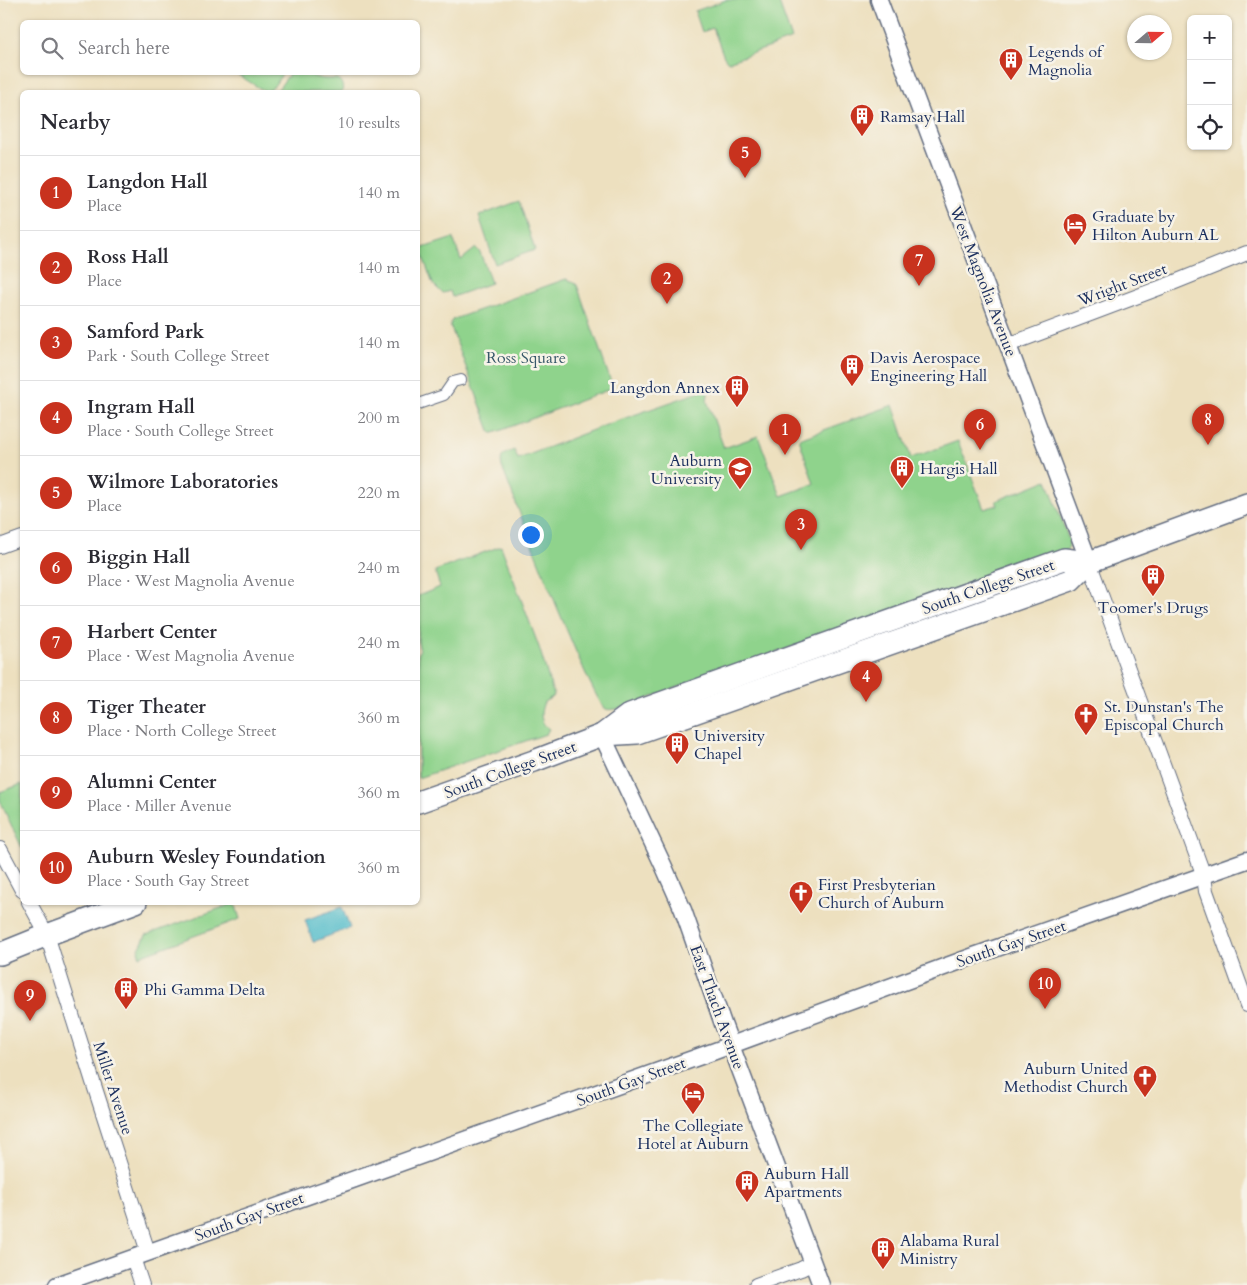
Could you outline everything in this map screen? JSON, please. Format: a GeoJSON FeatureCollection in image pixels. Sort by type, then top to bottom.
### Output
{"type":"FeatureCollection","features":[{"type":"Feature","properties":{"kind":"main road"},"geometry":{"type":"LineString","coordinates":[[1089,562],[1247,504]]}},
{"type":"Feature","properties":{"kind":"main road","name":"South College Street"},"geometry":{"type":"LineString","coordinates":[[420,801],[602,735],[630,714],[848,635],[1064,559],[1089,562]]}},
{"type":"Feature","properties":{"kind":"main road"},"geometry":{"type":"LineString","coordinates":[[0,954],[47,934],[128,905]]}},
{"type":"Feature","properties":{"kind":"street","name":"West Magnolia Avenue"},"geometry":{"type":"LineString","coordinates":[[879,0],[1089,562]]}},
{"type":"Feature","properties":{"kind":"street","name":"Wright Street"},"geometry":{"type":"LineString","coordinates":[[1008,346],[1247,253]]}},
{"type":"Feature","properties":{"kind":"street"},"geometry":{"type":"LineString","coordinates":[[420,403],[444,394],[453,382],[460,380]]}},
{"type":"Feature","properties":{"kind":"street"},"geometry":{"type":"LineString","coordinates":[[0,546],[20,539]]}},
{"type":"Feature","properties":{"kind":"street"},"geometry":{"type":"LineString","coordinates":[[1089,562],[1204,876],[1206,891],[1247,1005]]}},
{"type":"Feature","properties":{"kind":"street","name":"East Thach Avenue"},"geometry":{"type":"LineString","coordinates":[[602,735],[683,910],[821,1285]]}},
{"type":"Feature","properties":{"kind":"street"},"geometry":{"type":"LineString","coordinates":[[0,849],[20,886]]}},
{"type":"Feature","properties":{"kind":"street","name":"South Gay Street"},"geometry":{"type":"LineString","coordinates":[[57,1285],[1247,860]]}},
{"type":"Feature","properties":{"kind":"street","name":"Miller Avenue"},"geometry":{"type":"LineString","coordinates":[[31,905],[47,934],[90,1074],[140,1255],[142,1285]]}},
{"type":"Feature","properties":{"kind":"street"},"geometry":{"type":"LineString","coordinates":[[756,1285],[813,1263]]}},
{"type":"Feature","properties":{"kind":"green space"},"geometry":{"type":"Polygon","coordinates":[[[726,0],[778,0],[792,39],[728,62],[724,57],[713,28],[702,32],[695,11],[726,0]]]}},
{"type":"Feature","properties":{"kind":"green space"},"geometry":{"type":"Polygon","coordinates":[[[238,75],[282,75],[270,90],[263,90],[238,75]]]}},
{"type":"Feature","properties":{"kind":"green space"},"geometry":{"type":"Polygon","coordinates":[[[289,75],[309,75],[338,79],[343,88],[342,90],[277,90],[289,75]]]}},
{"type":"Feature","properties":{"kind":"green space"},"geometry":{"type":"Polygon","coordinates":[[[519,201],[535,250],[495,264],[479,216],[519,201]]]}},
{"type":"Feature","properties":{"kind":"green space"},"geometry":{"type":"Polygon","coordinates":[[[453,238],[461,260],[476,248],[480,252],[491,283],[452,297],[450,291],[443,293],[433,284],[420,249],[453,238]]]}},
{"type":"Feature","properties":{"kind":"green space","name":"Ross Square"},"geometry":{"type":"Polygon","coordinates":[[[566,279],[577,285],[611,386],[608,390],[491,433],[450,325],[452,320],[566,279]]]}},
{"type":"Feature","properties":{"kind":"green space"},"geometry":{"type":"Polygon","coordinates":[[[705,390],[708,392],[707,401],[724,448],[758,436],[781,496],[814,484],[799,439],[893,405],[911,458],[958,441],[984,509],[998,505],[996,501],[1047,480],[1069,540],[1069,546],[1066,551],[634,704],[618,709],[606,709],[585,673],[553,597],[502,467],[501,460],[505,454],[514,450],[518,459],[611,423],[705,390]]]}},
{"type":"Feature","properties":{"kind":"green space"},"geometry":{"type":"Polygon","coordinates":[[[501,546],[539,647],[554,696],[544,702],[542,709],[541,717],[543,723],[549,729],[546,734],[420,777],[420,595],[440,587],[435,571],[501,546]]]}},
{"type":"Feature","properties":{"kind":"green space"},"geometry":{"type":"Polygon","coordinates":[[[20,785],[20,844],[0,801],[0,792],[20,785]]]}},
{"type":"Feature","properties":{"kind":"green space"},"geometry":{"type":"Polygon","coordinates":[[[229,905],[236,905],[240,919],[140,956],[138,951],[146,935],[229,905]]]}},
{"type":"Feature","properties":{"kind":"water"},"geometry":{"type":"Polygon","coordinates":[[[342,907],[350,928],[313,942],[305,920],[342,907]]]}},
{"type":"Feature","properties":{"kind":"place","name":"Legends of Magnolia"},"geometry":{"type":"Point","coordinates":[1011,81]}},
{"type":"Feature","properties":{"kind":"place","name":"Ramsay Hall"},"geometry":{"type":"Point","coordinates":[862,137]}},
{"type":"Feature","properties":{"kind":"place","name":"Wilmore Laboratories"},"geometry":{"type":"Point","coordinates":[745,178]}},
{"type":"Feature","properties":{"kind":"place","name":"Graduate by Hilton Auburn AL"},"geometry":{"type":"Point","coordinates":[1075,246]}},
{"type":"Feature","properties":{"kind":"place","name":"Harbert Center"},"geometry":{"type":"Point","coordinates":[919,286]}},
{"type":"Feature","properties":{"kind":"place","name":"Ross Hall"},"geometry":{"type":"Point","coordinates":[667,304]}},
{"type":"Feature","properties":{"kind":"place","name":"Davis Aerospace Engineering Hall"},"geometry":{"type":"Point","coordinates":[852,387]}},
{"type":"Feature","properties":{"kind":"place","name":"Langdon Annex"},"geometry":{"type":"Point","coordinates":[737,408]}},
{"type":"Feature","properties":{"kind":"place","name":"Tiger Theater"},"geometry":{"type":"Point","coordinates":[1208,445]}},
{"type":"Feature","properties":{"kind":"place","name":"Biggin Hall"},"geometry":{"type":"Point","coordinates":[980,450]}},
{"type":"Feature","properties":{"kind":"place","name":"Langdon Hall"},"geometry":{"type":"Point","coordinates":[785,455]}},
{"type":"Feature","properties":{"kind":"place","name":"Hargis Hall"},"geometry":{"type":"Point","coordinates":[902,489]}},
{"type":"Feature","properties":{"kind":"place","name":"Auburn University"},"geometry":{"type":"Point","coordinates":[740,490]}},
{"type":"Feature","properties":{"kind":"place","name":"Samford Park"},"geometry":{"type":"Point","coordinates":[801,550]}},
{"type":"Feature","properties":{"kind":"place","name":"Toomer's Drugs"},"geometry":{"type":"Point","coordinates":[1153,597]}},
{"type":"Feature","properties":{"kind":"place","name":"Ingram Hall"},"geometry":{"type":"Point","coordinates":[866,702]}},
{"type":"Feature","properties":{"kind":"place","name":"St. Dunstan's The Episcopal Church"},"geometry":{"type":"Point","coordinates":[1086,736]}},
{"type":"Feature","properties":{"kind":"place","name":"University Chapel"},"geometry":{"type":"Point","coordinates":[677,765]}},
{"type":"Feature","properties":{"kind":"place","name":"First Presbyterian Church of Auburn"},"geometry":{"type":"Point","coordinates":[801,914]}},
{"type":"Feature","properties":{"kind":"place","name":"Auburn Wesley Foundation"},"geometry":{"type":"Point","coordinates":[1045,1009]}},
{"type":"Feature","properties":{"kind":"place","name":"Phi Gamma Delta"},"geometry":{"type":"Point","coordinates":[126,1010]}},
{"type":"Feature","properties":{"kind":"place","name":"Alumni Center"},"geometry":{"type":"Point","coordinates":[30,1021]}},
{"type":"Feature","properties":{"kind":"place","name":"Auburn United Methodist Church"},"geometry":{"type":"Point","coordinates":[1145,1098]}},
{"type":"Feature","properties":{"kind":"place","name":"The Collegiate Hotel at Auburn"},"geometry":{"type":"Point","coordinates":[693,1115]}},
{"type":"Feature","properties":{"kind":"place","name":"Auburn Hall Apartments"},"geometry":{"type":"Point","coordinates":[747,1203]}},
{"type":"Feature","properties":{"kind":"place","name":"Alabama Rural Ministry"},"geometry":{"type":"Point","coordinates":[883,1270]}}]}
